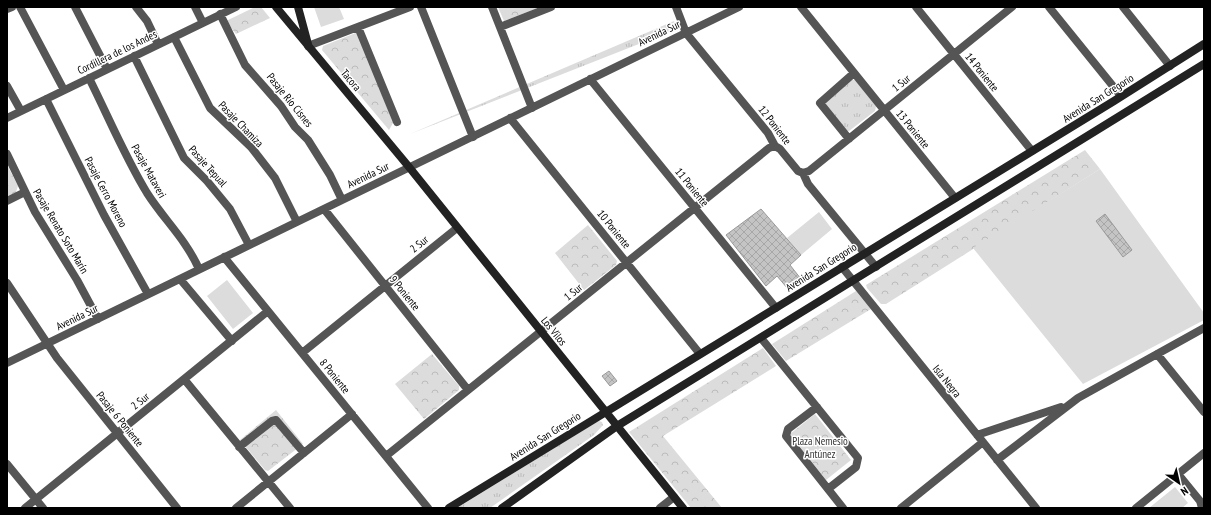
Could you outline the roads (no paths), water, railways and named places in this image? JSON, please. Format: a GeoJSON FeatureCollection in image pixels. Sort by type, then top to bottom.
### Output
{"type":"FeatureCollection","features":[{"type":"Feature","properties":{"kind":"main road","name":"Tacora"},"geometry":{"type":"LineString","coordinates":[[276,7],[409,167]]}},
{"type":"Feature","properties":{"kind":"main road"},"geometry":{"type":"LineString","coordinates":[[298,7],[308,46]]}},
{"type":"Feature","properties":{"kind":"main road","name":"Avenida San Gregorio"},"geometry":{"type":"LineString","coordinates":[[449,508],[1122,96],[1204,44]]}},
{"type":"Feature","properties":{"kind":"main road"},"geometry":{"type":"LineString","coordinates":[[502,508],[616,426],[1204,64]]}},
{"type":"Feature","properties":{"kind":"main road","name":"Los Vilos"},"geometry":{"type":"LineString","coordinates":[[409,167],[456,228],[683,508]]}},
{"type":"Feature","properties":{"kind":"street"},"geometry":{"type":"LineString","coordinates":[[7,9],[12,7]]}},
{"type":"Feature","properties":{"kind":"street"},"geometry":{"type":"LineString","coordinates":[[20,7],[64,90]]}},
{"type":"Feature","properties":{"kind":"street"},"geometry":{"type":"LineString","coordinates":[[75,7],[107,69]]}},
{"type":"Feature","properties":{"kind":"street"},"geometry":{"type":"LineString","coordinates":[[136,7],[147,21],[158,44]]}},
{"type":"Feature","properties":{"kind":"street"},"geometry":{"type":"LineString","coordinates":[[195,7],[203,23]]}},
{"type":"Feature","properties":{"kind":"street","name":"Cordillera de los Andes"},"geometry":{"type":"LineString","coordinates":[[7,118],[236,7]]}},
{"type":"Feature","properties":{"kind":"street"},"geometry":{"type":"LineString","coordinates":[[308,46],[410,7]]}},
{"type":"Feature","properties":{"kind":"street"},"geometry":{"type":"LineString","coordinates":[[421,7],[473,136]]}},
{"type":"Feature","properties":{"kind":"street"},"geometry":{"type":"LineString","coordinates":[[492,7],[532,108]]}},
{"type":"Feature","properties":{"kind":"street"},"geometry":{"type":"LineString","coordinates":[[500,27],[551,7]]}},
{"type":"Feature","properties":{"kind":"street","name":"12 Poniente"},"geometry":{"type":"LineString","coordinates":[[676,7],[686,33],[768,132],[775,146],[780,149],[798,171],[802,173],[808,184],[876,267]]}},
{"type":"Feature","properties":{"kind":"street","name":"Avenida Sur"},"geometry":{"type":"LineString","coordinates":[[7,363],[739,7]]}},
{"type":"Feature","properties":{"kind":"street","name":"13 Poniente"},"geometry":{"type":"LineString","coordinates":[[801,7],[955,198]]}},
{"type":"Feature","properties":{"kind":"street","name":"14 Poniente"},"geometry":{"type":"LineString","coordinates":[[916,7],[1032,151]]}},
{"type":"Feature","properties":{"kind":"street","name":"1 Sur"},"geometry":{"type":"LineString","coordinates":[[802,173],[809,171],[1012,7]]}},
{"type":"Feature","properties":{"kind":"street"},"geometry":{"type":"LineString","coordinates":[[1050,7],[1122,96]]}},
{"type":"Feature","properties":{"kind":"street"},"geometry":{"type":"LineString","coordinates":[[1123,7],[1170,66]]}},
{"type":"Feature","properties":{"kind":"street","name":"Pasaje Río Cisnes"},"geometry":{"type":"LineString","coordinates":[[220,14],[245,65],[284,109],[295,127],[308,140],[330,175],[342,200]]}},
{"type":"Feature","properties":{"kind":"street"},"geometry":{"type":"LineString","coordinates":[[358,27],[397,122]]}},
{"type":"Feature","properties":{"kind":"street","name":"Pasaje Chamiza"},"geometry":{"type":"LineString","coordinates":[[174,37],[210,108],[251,147],[275,178],[297,222]]}},
{"type":"Feature","properties":{"kind":"street","name":"Pasaje Tepual"},"geometry":{"type":"LineString","coordinates":[[134,56],[184,158],[212,185],[230,209],[249,245]]}},
{"type":"Feature","properties":{"kind":"street"},"geometry":{"type":"LineString","coordinates":[[849,139],[820,103],[854,74]]}},
{"type":"Feature","properties":{"kind":"street","name":"Pasaje Mataveri"},"geometry":{"type":"LineString","coordinates":[[89,78],[142,184],[158,209],[185,243],[199,269]]}},
{"type":"Feature","properties":{"kind":"street","name":"11 Poniente"},"geometry":{"type":"LineString","coordinates":[[590,79],[776,308]]}},
{"type":"Feature","properties":{"kind":"street"},"geometry":{"type":"LineString","coordinates":[[7,86],[21,111]]}},
{"type":"Feature","properties":{"kind":"street","name":"Pasaje Cerro Moreno"},"geometry":{"type":"LineString","coordinates":[[46,99],[104,215],[148,294]]}},
{"type":"Feature","properties":{"kind":"street","name":"10 Poniente"},"geometry":{"type":"LineString","coordinates":[[510,118],[700,354]]}},
{"type":"Feature","properties":{"kind":"street","name":"1 Sur"},"geometry":{"type":"LineString","coordinates":[[386,456],[769,148],[775,146]]}},
{"type":"Feature","properties":{"kind":"street","name":"Pasaje Renato Soto Marín"},"geometry":{"type":"LineString","coordinates":[[7,154],[42,223],[77,280],[98,319]]}},
{"type":"Feature","properties":{"kind":"street"},"geometry":{"type":"LineString","coordinates":[[7,201],[25,192]]}},
{"type":"Feature","properties":{"kind":"street","name":"9 Poniente"},"geometry":{"type":"LineString","coordinates":[[324,209],[468,390]]}},
{"type":"Feature","properties":{"kind":"street","name":"2 Sur"},"geometry":{"type":"LineString","coordinates":[[302,353],[456,228]]}},
{"type":"Feature","properties":{"kind":"street","name":"8 Poniente"},"geometry":{"type":"LineString","coordinates":[[224,257],[428,508]]}},
{"type":"Feature","properties":{"kind":"street","name":"Isla Negra"},"geometry":{"type":"LineString","coordinates":[[842,267],[1036,508]]}},
{"type":"Feature","properties":{"kind":"street"},"geometry":{"type":"LineString","coordinates":[[180,279],[232,341]]}},
{"type":"Feature","properties":{"kind":"street","name":"Pasaje 6 Poniente"},"geometry":{"type":"LineString","coordinates":[[7,283],[47,344],[177,508]]}},
{"type":"Feature","properties":{"kind":"street","name":"2 Sur"},"geometry":{"type":"LineString","coordinates":[[25,508],[268,312]]}},
{"type":"Feature","properties":{"kind":"street"},"geometry":{"type":"LineString","coordinates":[[997,460],[1067,405],[1204,328]]}},
{"type":"Feature","properties":{"kind":"street"},"geometry":{"type":"LineString","coordinates":[[761,338],[856,455],[859,461],[856,467],[828,489]]}},
{"type":"Feature","properties":{"kind":"street"},"geometry":{"type":"LineString","coordinates":[[1158,354],[1204,412]]}},
{"type":"Feature","properties":{"kind":"street"},"geometry":{"type":"LineString","coordinates":[[184,379],[239,448],[290,508]]}},
{"type":"Feature","properties":{"kind":"street"},"geometry":{"type":"LineString","coordinates":[[901,508],[980,439],[1067,405]]}},
{"type":"Feature","properties":{"kind":"street"},"geometry":{"type":"LineString","coordinates":[[817,407],[788,429],[786,436],[844,508]]}},
{"type":"Feature","properties":{"kind":"street"},"geometry":{"type":"LineString","coordinates":[[236,508],[352,414]]}},
{"type":"Feature","properties":{"kind":"street"},"geometry":{"type":"LineString","coordinates":[[239,448],[272,421],[276,420],[304,453]]}},
{"type":"Feature","properties":{"kind":"street"},"geometry":{"type":"LineString","coordinates":[[1136,508],[1204,453]]}},
{"type":"Feature","properties":{"kind":"street"},"geometry":{"type":"LineString","coordinates":[[7,464],[43,508]]}},
{"type":"Feature","properties":{"kind":"street"},"geometry":{"type":"LineString","coordinates":[[1178,474],[1200,501],[1202,508]]}},
{"type":"Feature","properties":{"kind":"street"},"geometry":{"type":"LineString","coordinates":[[660,508],[674,497]]}},
{"type":"Feature","properties":{"kind":"park label","name":"Plaza Nemesio Antúnez"},"geometry":{"type":"Point","coordinates":[820,447]}}]}
